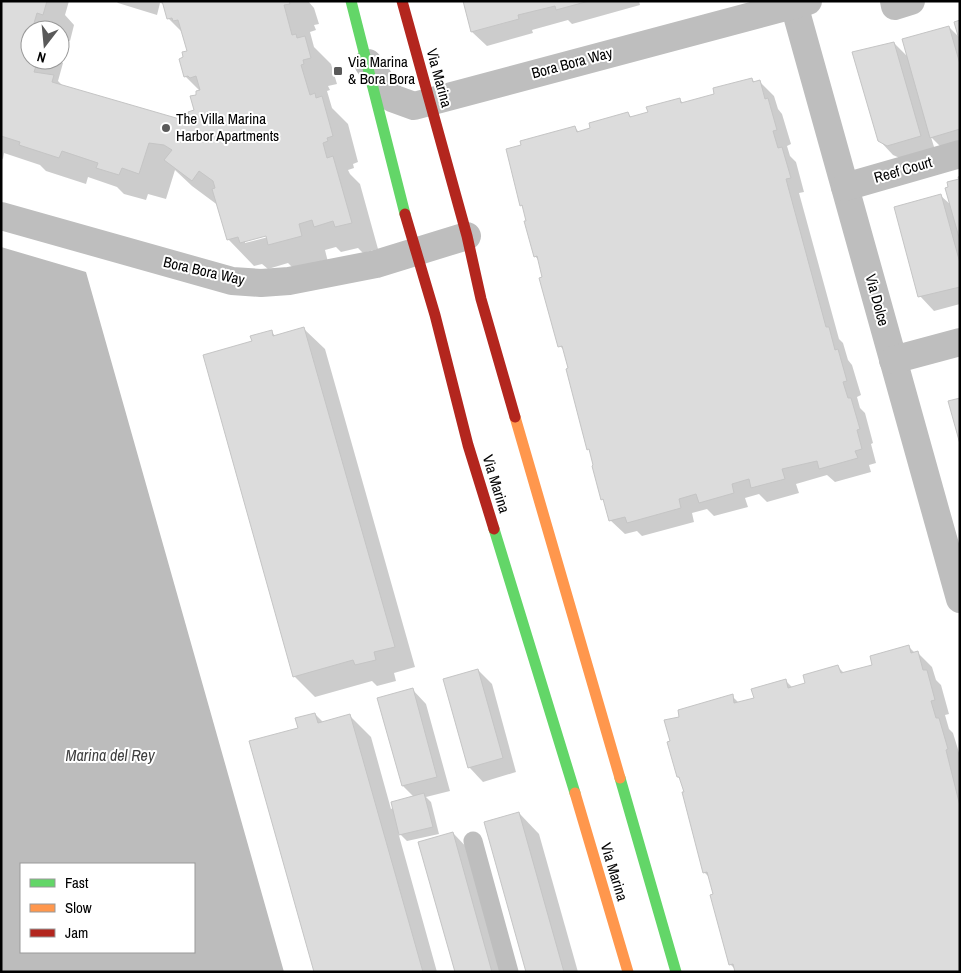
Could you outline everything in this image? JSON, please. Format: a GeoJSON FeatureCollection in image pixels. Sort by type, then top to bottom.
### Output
{"type":"FeatureCollection","features":[{"type":"Feature","properties":{"kind":"street","name":"Via Marina"},"geometry":{"type":"LineString","coordinates":[[351,1],[404,210],[435,316],[468,445],[528,637],[628,972]]}},
{"type":"Feature","properties":{"kind":"street","name":"Via Marina"},"geometry":{"type":"LineString","coordinates":[[402,1],[467,236],[481,299],[676,972]]}},
{"type":"Feature","properties":{"kind":"street"},"geometry":{"type":"LineString","coordinates":[[894,1],[895,6],[911,1]]}},
{"type":"Feature","properties":{"kind":"street","name":"Bora Bora Way"},"geometry":{"type":"LineString","coordinates":[[368,63],[392,98],[414,106],[798,2]]}},
{"type":"Feature","properties":{"kind":"street","name":"Via Dolce"},"geometry":{"type":"LineString","coordinates":[[798,2],[893,360],[951,536],[960,599]]}},
{"type":"Feature","properties":{"kind":"street","name":"Reef Court"},"geometry":{"type":"LineString","coordinates":[[846,187],[960,154]]}},
{"type":"Feature","properties":{"kind":"street","name":"Bora Bora Way"},"geometry":{"type":"LineString","coordinates":[[1,216],[232,281],[261,283],[289,281],[376,264],[467,236]]}},
{"type":"Feature","properties":{"kind":"street"},"geometry":{"type":"LineString","coordinates":[[893,360],[960,342]]}},
{"type":"Feature","properties":{"kind":"lane"},"geometry":{"type":"LineString","coordinates":[[473,840],[509,972]]}},
{"type":"Feature","properties":{"kind":"water","name":"Marina del Rey"},"geometry":{"type":"Polygon","coordinates":[[[1,247],[86,272],[284,972],[1,972],[1,247]]]}},
{"type":"Feature","properties":{"kind":"building","name":"The Villa Marina Harbor Apartments"},"geometry":{"type":"Polygon","coordinates":[[[1,1],[47,1],[43,15],[37,13],[35,20],[20,20],[20,70],[35,70],[34,72],[54,75],[52,82],[183,120],[189,117],[188,112],[194,110],[190,96],[196,95],[196,91],[200,90],[196,76],[184,77],[179,59],[183,57],[182,52],[187,51],[178,20],[167,19],[162,1],[289,1],[290,4],[284,5],[292,35],[296,34],[297,38],[305,36],[311,58],[303,60],[304,64],[301,65],[310,95],[315,93],[316,98],[322,96],[333,136],[327,138],[328,141],[323,143],[327,158],[333,156],[352,223],[335,227],[333,221],[314,227],[312,220],[299,224],[302,236],[268,245],[266,236],[240,243],[238,237],[227,240],[212,189],[215,188],[213,181],[199,171],[192,181],[164,160],[172,150],[164,145],[149,143],[139,174],[122,168],[119,175],[96,168],[98,163],[62,151],[59,158],[19,145],[20,142],[1,136],[1,1]]]}},
{"type":"Feature","properties":{"kind":"building"},"geometry":{"type":"Polygon","coordinates":[[[463,1],[589,1],[556,10],[555,6],[518,15],[519,19],[471,32],[463,1]]]}},
{"type":"Feature","properties":{"kind":"building"},"geometry":{"type":"Polygon","coordinates":[[[960,20],[960,43],[954,22],[960,20]]]}},
{"type":"Feature","properties":{"kind":"building"},"geometry":{"type":"Polygon","coordinates":[[[949,26],[960,64],[960,129],[930,138],[902,39],[949,26]]]}},
{"type":"Feature","properties":{"kind":"building"},"geometry":{"type":"Polygon","coordinates":[[[894,42],[921,136],[887,146],[878,141],[852,52],[894,42]]]}},
{"type":"Feature","properties":{"kind":"building"},"geometry":{"type":"Polygon","coordinates":[[[752,78],[753,82],[760,80],[765,99],[768,98],[777,130],[773,131],[778,148],[782,147],[791,178],[786,179],[826,327],[829,327],[835,350],[838,349],[847,381],[843,382],[848,398],[851,398],[860,429],[857,430],[862,449],[855,451],[858,458],[819,469],[817,461],[782,469],[785,479],[751,488],[749,479],[732,484],[734,493],[699,503],[696,494],[679,499],[681,508],[627,523],[625,517],[609,521],[603,499],[601,500],[589,449],[587,450],[562,346],[558,347],[539,278],[542,277],[537,256],[534,257],[506,149],[521,145],[520,141],[575,126],[577,132],[590,128],[589,123],[628,112],[630,117],[648,112],[646,107],[680,98],[681,103],[714,94],[713,88],[752,78]]]}},
{"type":"Feature","properties":{"kind":"building"},"geometry":{"type":"Polygon","coordinates":[[[960,176],[960,241],[945,188],[948,187],[947,182],[959,179],[958,177],[960,176]]]}},
{"type":"Feature","properties":{"kind":"building"},"geometry":{"type":"Polygon","coordinates":[[[941,194],[960,263],[960,287],[918,297],[894,207],[941,194]]]}},
{"type":"Feature","properties":{"kind":"building"},"geometry":{"type":"Polygon","coordinates":[[[304,327],[395,647],[374,652],[376,660],[355,665],[353,660],[293,677],[203,355],[252,341],[250,336],[272,330],[273,336],[304,327]]]}},
{"type":"Feature","properties":{"kind":"building"},"geometry":{"type":"Polygon","coordinates":[[[960,398],[960,444],[948,401],[960,398]]]}},
{"type":"Feature","properties":{"kind":"building"},"geometry":{"type":"Polygon","coordinates":[[[909,645],[911,653],[918,651],[923,670],[927,670],[935,700],[931,701],[936,718],[939,718],[948,749],[946,750],[960,806],[960,972],[735,972],[733,964],[729,965],[710,895],[713,894],[707,872],[703,873],[682,792],[684,792],[679,777],[677,777],[667,742],[670,741],[664,720],[679,717],[678,710],[733,694],[734,703],[754,698],[751,689],[786,679],[788,688],[805,683],[803,675],[838,665],[841,673],[872,665],[870,656],[909,645]]]}},
{"type":"Feature","properties":{"kind":"building"},"geometry":{"type":"Polygon","coordinates":[[[478,669],[503,758],[468,768],[443,679],[478,669]]]}},
{"type":"Feature","properties":{"kind":"building"},"geometry":{"type":"Polygon","coordinates":[[[413,688],[437,777],[402,786],[377,698],[413,688]]]}},
{"type":"Feature","properties":{"kind":"building"},"geometry":{"type":"Polygon","coordinates":[[[315,713],[318,723],[350,714],[423,972],[314,972],[249,741],[298,728],[295,718],[315,713]]]}},
{"type":"Feature","properties":{"kind":"building"},"geometry":{"type":"Polygon","coordinates":[[[424,793],[433,827],[399,835],[391,802],[424,793]]]}},
{"type":"Feature","properties":{"kind":"building"},"geometry":{"type":"Polygon","coordinates":[[[519,812],[564,972],[526,972],[484,822],[519,812]]]}},
{"type":"Feature","properties":{"kind":"building"},"geometry":{"type":"Polygon","coordinates":[[[453,832],[492,972],[455,972],[418,842],[453,832]]]}},
{"type":"Feature","properties":{"kind":"traffic: fast"},"geometry":{"type":"LineString","coordinates":[[351,1],[405,214]]}},
{"type":"Feature","properties":{"kind":"traffic: fast"},"geometry":{"type":"LineString","coordinates":[[494,529],[575,793]]}},
{"type":"Feature","properties":{"kind":"traffic: fast"},"geometry":{"type":"LineString","coordinates":[[620,778],[676,972]]}},
{"type":"Feature","properties":{"kind":"traffic: slow"},"geometry":{"type":"LineString","coordinates":[[515,417],[620,778]]}},
{"type":"Feature","properties":{"kind":"traffic: slow"},"geometry":{"type":"LineString","coordinates":[[575,793],[628,972]]}},
{"type":"Feature","properties":{"kind":"traffic: jam"},"geometry":{"type":"LineString","coordinates":[[402,1],[467,236],[481,299],[515,417]]}},
{"type":"Feature","properties":{"kind":"traffic: jam"},"geometry":{"type":"LineString","coordinates":[[405,214],[435,315],[468,445],[494,529]]}},
{"type":"Feature","properties":{"kind":"place","name":"Via Marina & Bora Bora"},"geometry":{"type":"Point","coordinates":[338,71]}},
{"type":"Feature","properties":{"kind":"place","name":"The Villa Marina Harbor Apartments"},"geometry":{"type":"Point","coordinates":[166,128]}}]}
